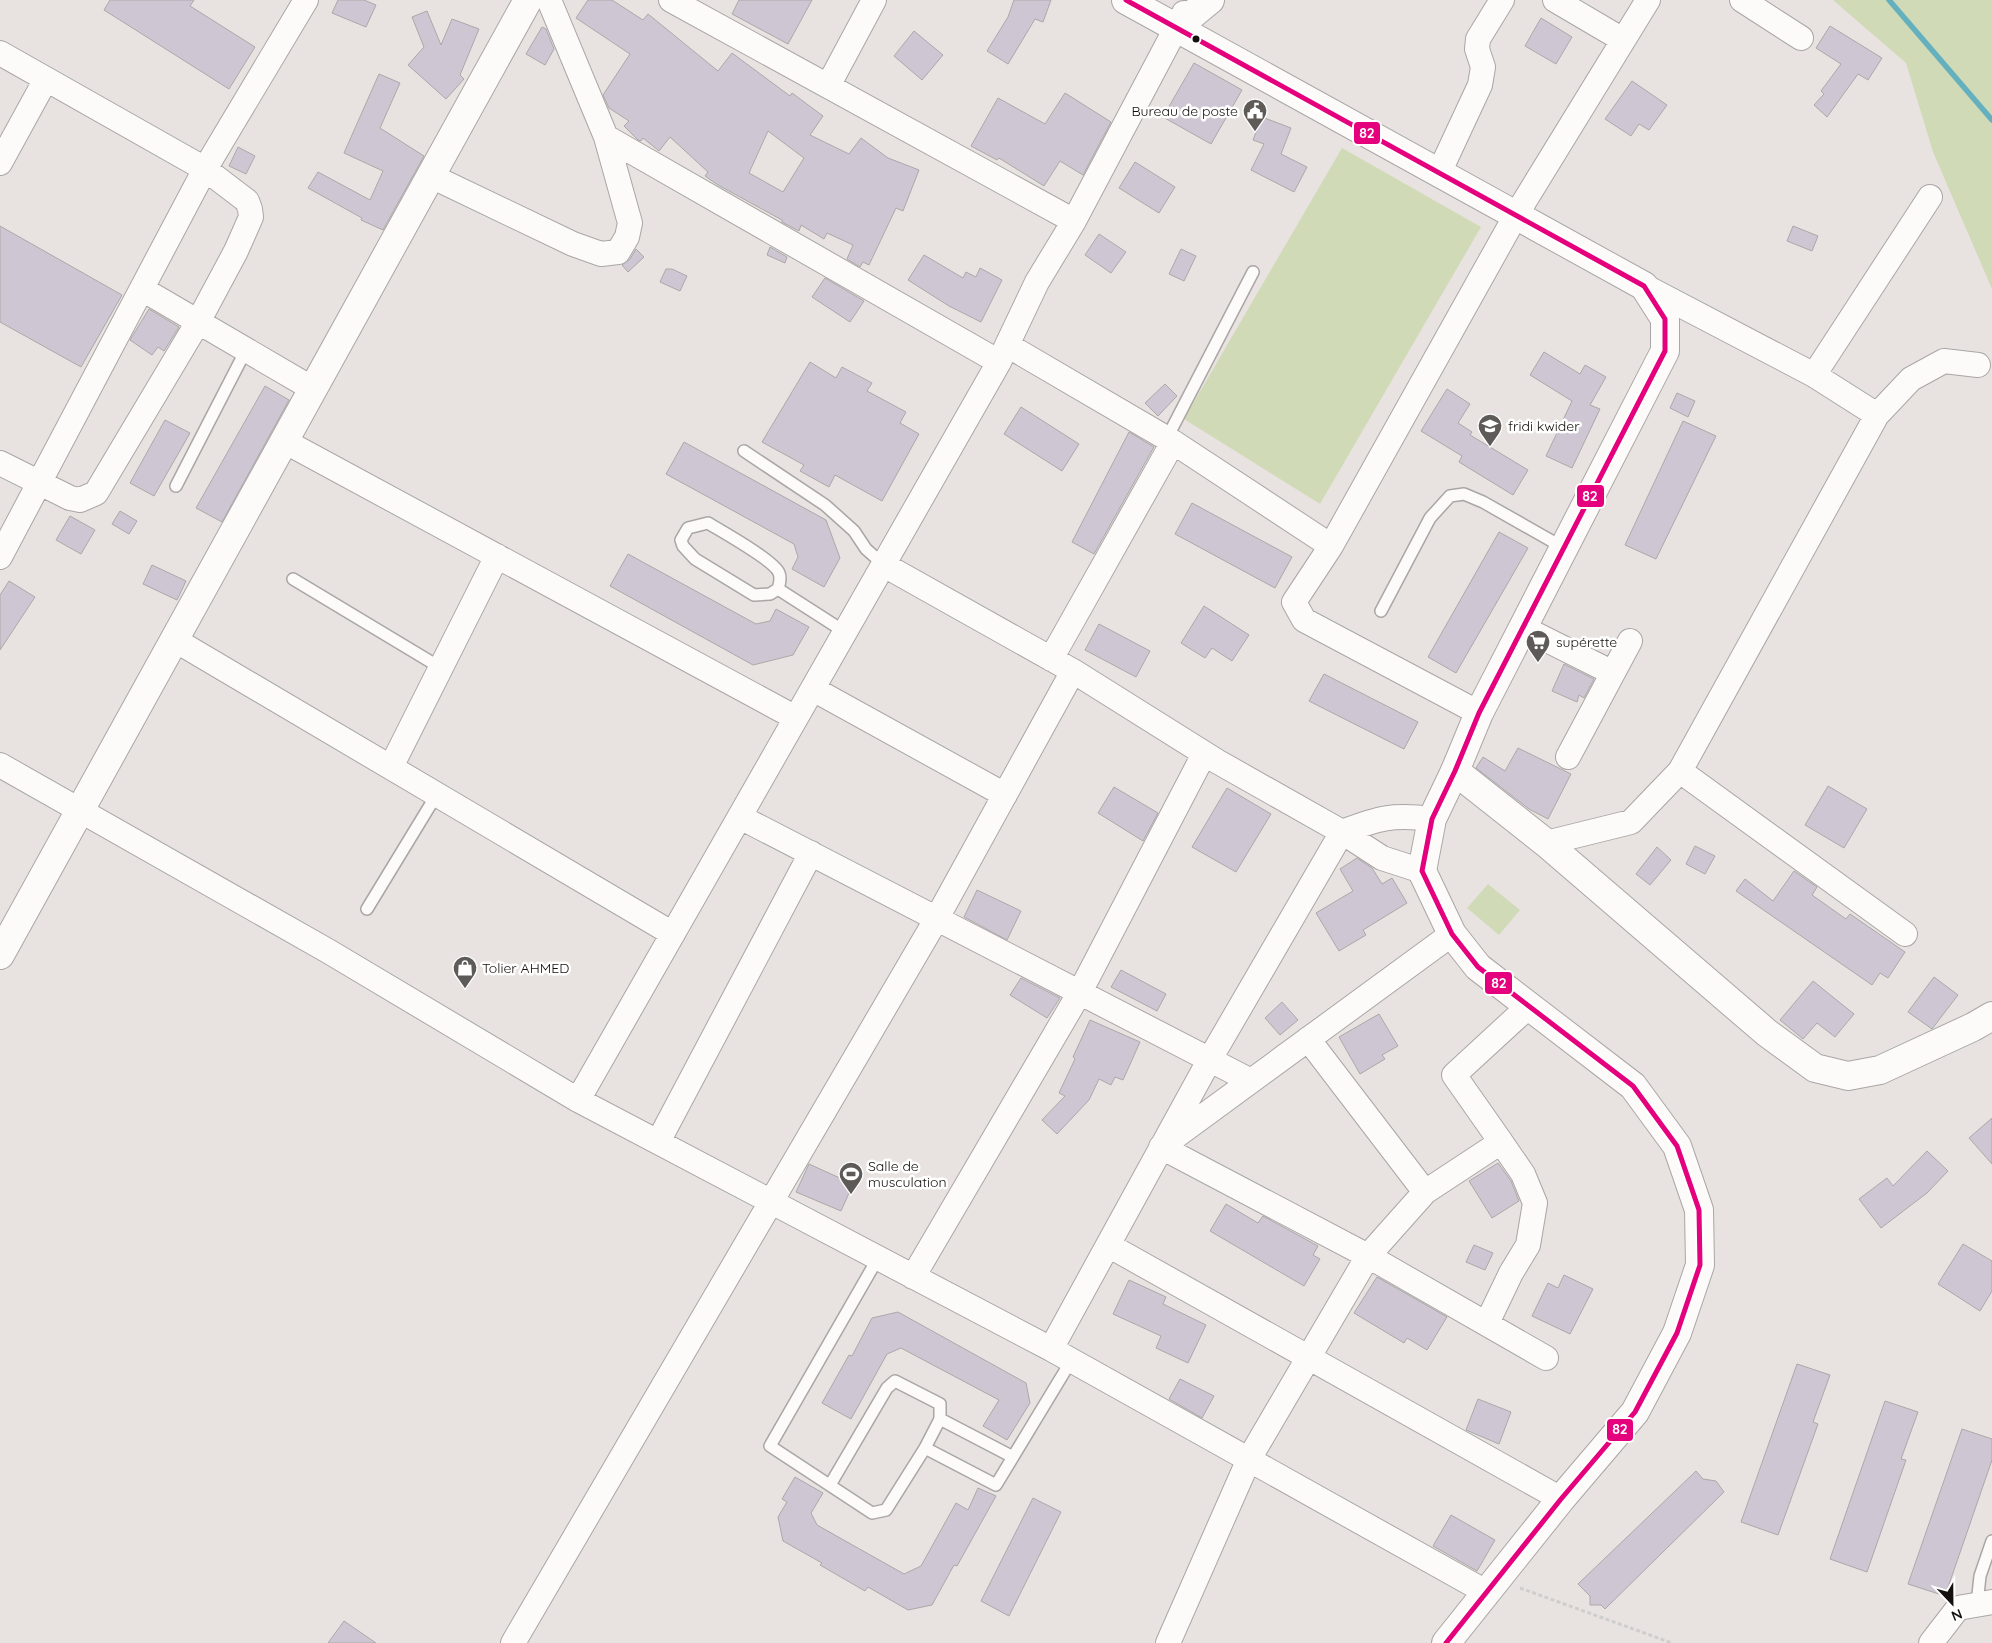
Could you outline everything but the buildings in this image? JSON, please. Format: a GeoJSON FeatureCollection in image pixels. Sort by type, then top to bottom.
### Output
{"type":"FeatureCollection","features":[{"type":"Feature","properties":{"kind":"main road"},"geometry":{"type":"LineString","coordinates":[[0,955],[528,0]]}},
{"type":"Feature","properties":{"kind":"main road"},"geometry":{"type":"LineString","coordinates":[[1126,0],[1644,286],[1665,319],[1665,351],[1479,713],[1455,771],[1432,819],[1422,871],[1452,934],[1478,967],[1633,1086],[1677,1146],[1699,1210],[1700,1265],[1677,1333],[1635,1412],[1561,1499],[1446,1643]]}},
{"type":"Feature","properties":{"kind":"main road"},"geometry":{"type":"LineString","coordinates":[[1176,28],[1210,0]]}},
{"type":"Feature","properties":{"kind":"main road"},"geometry":{"type":"LineString","coordinates":[[1455,771],[1546,843],[1767,1033],[1815,1068],[1848,1076],[1880,1070],[1973,1027],[1992,1016]]}},
{"type":"Feature","properties":{"kind":"street"},"geometry":{"type":"LineString","coordinates":[[0,558],[205,169],[306,0]]}},
{"type":"Feature","properties":{"kind":"street"},"geometry":{"type":"LineString","coordinates":[[431,176],[573,244],[601,254],[618,252],[627,237],[630,223],[606,137],[549,0]]}},
{"type":"Feature","properties":{"kind":"street"},"geometry":{"type":"LineString","coordinates":[[671,0],[1074,222]]}},
{"type":"Feature","properties":{"kind":"street"},"geometry":{"type":"LineString","coordinates":[[828,86],[874,0]]}},
{"type":"Feature","properties":{"kind":"street"},"geometry":{"type":"LineString","coordinates":[[578,1100],[1003,354],[1037,282],[1074,222],[1191,0]]}},
{"type":"Feature","properties":{"kind":"street"},"geometry":{"type":"LineString","coordinates":[[1439,173],[1480,85],[1484,67],[1477,49],[1478,39],[1502,0]]}},
{"type":"Feature","properties":{"kind":"street"},"geometry":{"type":"LineString","coordinates":[[1555,0],[1623,40]]}},
{"type":"Feature","properties":{"kind":"street"},"geometry":{"type":"LineString","coordinates":[[1479,713],[1304,620],[1294,602],[1331,546],[1516,215],[1648,0]]}},
{"type":"Feature","properties":{"kind":"street"},"geometry":{"type":"LineString","coordinates":[[1742,0],[1801,38]]}},
{"type":"Feature","properties":{"kind":"street"},"geometry":{"type":"LineString","coordinates":[[0,53],[205,169],[247,201],[251,216],[236,252],[198,322],[96,492],[80,500],[70,498],[0,463]]}},
{"type":"Feature","properties":{"kind":"street"},"geometry":{"type":"LineString","coordinates":[[0,163],[46,79]]}},
{"type":"Feature","properties":{"kind":"street"},"geometry":{"type":"LineString","coordinates":[[606,137],[1003,354],[1170,440],[1331,546]]}},
{"type":"Feature","properties":{"kind":"street"},"geometry":{"type":"LineString","coordinates":[[1814,376],[1930,197]]}},
{"type":"Feature","properties":{"kind":"street"},"geometry":{"type":"LineString","coordinates":[[1644,286],[1814,376],[1877,415]]}},
{"type":"Feature","properties":{"kind":"street"},"geometry":{"type":"LineString","coordinates":[[142,289],[313,389]]}},
{"type":"Feature","properties":{"kind":"street"},"geometry":{"type":"LineString","coordinates":[[1546,843],[1631,822],[1680,771],[1877,415],[1911,379],[1944,361],[1978,365]]}},
{"type":"Feature","properties":{"kind":"street"},"geometry":{"type":"LineString","coordinates":[[1051,659],[1170,440]]}},
{"type":"Feature","properties":{"kind":"street"},"geometry":{"type":"LineString","coordinates":[[284,442],[796,718]]}},
{"type":"Feature","properties":{"kind":"street"},"geometry":{"type":"LineString","coordinates":[[391,767],[497,556]]}},
{"type":"Feature","properties":{"kind":"street"},"geometry":{"type":"LineString","coordinates":[[884,564],[1073,671],[1218,762]]}},
{"type":"Feature","properties":{"kind":"street"},"geometry":{"type":"LineString","coordinates":[[1523,628],[1613,673]]}},
{"type":"Feature","properties":{"kind":"street"},"geometry":{"type":"LineString","coordinates":[[175,640],[673,934]]}},
{"type":"Feature","properties":{"kind":"street"},"geometry":{"type":"LineString","coordinates":[[1568,757],[1630,641]]}},
{"type":"Feature","properties":{"kind":"street"},"geometry":{"type":"LineString","coordinates":[[513,1643],[937,918],[1073,671]]}},
{"type":"Feature","properties":{"kind":"street"},"geometry":{"type":"LineString","coordinates":[[812,689],[1005,795]]}},
{"type":"Feature","properties":{"kind":"street"},"geometry":{"type":"LineString","coordinates":[[913,1277],[1080,992],[1204,754],[1342,832],[1382,858],[1422,871]]}},
{"type":"Feature","properties":{"kind":"street"},"geometry":{"type":"LineString","coordinates":[[0,765],[328,951],[578,1100],[1051,1350],[1249,1459],[1491,1586]]}},
{"type":"Feature","properties":{"kind":"street"},"geometry":{"type":"LineString","coordinates":[[1680,771],[1905,934]]}},
{"type":"Feature","properties":{"kind":"street"},"geometry":{"type":"LineString","coordinates":[[1051,1350],[1210,1059],[1342,832],[1379,818],[1406,816],[1432,819]]}},
{"type":"Feature","properties":{"kind":"street"},"geometry":{"type":"LineString","coordinates":[[740,817],[1251,1081]]}},
{"type":"Feature","properties":{"kind":"street"},"geometry":{"type":"LineString","coordinates":[[658,1142],[811,853]]}},
{"type":"Feature","properties":{"kind":"street"},"geometry":{"type":"LineString","coordinates":[[1161,1147],[1452,934]]}},
{"type":"Feature","properties":{"kind":"street"},"geometry":{"type":"LineString","coordinates":[[1487,1323],[1511,1273],[1528,1245],[1535,1203],[1523,1174],[1454,1075],[1530,1006]]}},
{"type":"Feature","properties":{"kind":"street"},"geometry":{"type":"LineString","coordinates":[[1308,1039],[1425,1192]]}},
{"type":"Feature","properties":{"kind":"street"},"geometry":{"type":"LineString","coordinates":[[1168,1643],[1249,1459],[1368,1256],[1425,1192],[1501,1142]]}},
{"type":"Feature","properties":{"kind":"street"},"geometry":{"type":"LineString","coordinates":[[1161,1147],[1368,1256],[1546,1358]]}},
{"type":"Feature","properties":{"kind":"street"},"geometry":{"type":"LineString","coordinates":[[1108,1245],[1561,1499]]}},
{"type":"Feature","properties":{"kind":"street"},"geometry":{"type":"LineString","coordinates":[[1931,1643],[1958,1608],[1985,1603]]}},
{"type":"Feature","properties":{"kind":"lane"},"geometry":{"type":"LineString","coordinates":[[1170,440],[1253,272]]}},
{"type":"Feature","properties":{"kind":"lane"},"geometry":{"type":"LineString","coordinates":[[176,486],[246,350]]}},
{"type":"Feature","properties":{"kind":"lane"},"geometry":{"type":"LineString","coordinates":[[744,451],[824,505],[854,531],[866,549],[884,564]]}},
{"type":"Feature","properties":{"kind":"lane"},"geometry":{"type":"LineString","coordinates":[[1381,611],[1430,518],[1450,496],[1464,494],[1483,502],[1564,548]]}},
{"type":"Feature","properties":{"kind":"lane"},"geometry":{"type":"LineString","coordinates":[[708,523],[767,560],[779,571],[780,580],[778,588],[770,594],[754,595],[695,559],[683,546],[681,540],[688,528],[708,523]]}},
{"type":"Feature","properties":{"kind":"lane"},"geometry":{"type":"LineString","coordinates":[[293,579],[441,668]]}},
{"type":"Feature","properties":{"kind":"lane"},"geometry":{"type":"LineString","coordinates":[[778,588],[845,632]]}},
{"type":"Feature","properties":{"kind":"lane"},"geometry":{"type":"LineString","coordinates":[[367,909],[437,794]]}},
{"type":"Feature","properties":{"kind":"lane"},"geometry":{"type":"LineString","coordinates":[[830,1485],[887,1388],[895,1381],[940,1404],[940,1418],[925,1448],[886,1510],[872,1513],[770,1446],[878,1258]]}},
{"type":"Feature","properties":{"kind":"lane"},"geometry":{"type":"LineString","coordinates":[[925,1448],[996,1485],[1071,1361]]}},
{"type":"Feature","properties":{"kind":"lane"},"geometry":{"type":"LineString","coordinates":[[940,1418],[1013,1457]]}},
{"type":"Feature","properties":{"kind":"lane"},"geometry":{"type":"LineString","coordinates":[[1985,1603],[1980,1576],[1992,1541]]}},
{"type":"Feature","properties":{"kind":"path"},"geometry":{"type":"LineString","coordinates":[[1491,1586],[1672,1643]]}},
{"type":"Feature","properties":{"kind":"green space"},"geometry":{"type":"Polygon","coordinates":[[[1833,0],[1992,0],[1992,289],[1933,152],[1906,63],[1833,0]]]}},
{"type":"Feature","properties":{"kind":"green space"},"geometry":{"type":"Polygon","coordinates":[[[1342,148],[1481,227],[1320,504],[1184,419],[1342,148]]]}},
{"type":"Feature","properties":{"kind":"green space"},"geometry":{"type":"Polygon","coordinates":[[[1488,884],[1520,910],[1499,935],[1467,908],[1488,884]]]}},
{"type":"Feature","properties":{"kind":"waterway"},"geometry":{"type":"LineString","coordinates":[[1889,0],[1992,120]]}},
{"type":"Feature","properties":{"kind":"transit line","name":"82"},"geometry":{"type":"LineString","coordinates":[[1126,0],[1644,286],[1665,319],[1665,351],[1479,713],[1455,771],[1432,819],[1422,871],[1452,934],[1478,967],[1633,1086],[1677,1146],[1699,1210],[1700,1265],[1677,1333],[1635,1412],[1561,1499],[1446,1643]]}},
{"type":"Feature","properties":{"kind":"place","name":"Bureau de poste"},"geometry":{"type":"Point","coordinates":[1255,132]}},
{"type":"Feature","properties":{"kind":"place","name":"fridi kwider"},"geometry":{"type":"Point","coordinates":[1490,447]}},
{"type":"Feature","properties":{"kind":"place","name":"supérette"},"geometry":{"type":"Point","coordinates":[1538,663]}},
{"type":"Feature","properties":{"kind":"place","name":"Tolier AHMED"},"geometry":{"type":"Point","coordinates":[465,989]}},
{"type":"Feature","properties":{"kind":"place","name":"Salle de musculation"},"geometry":{"type":"Point","coordinates":[851,1195]}}]}
